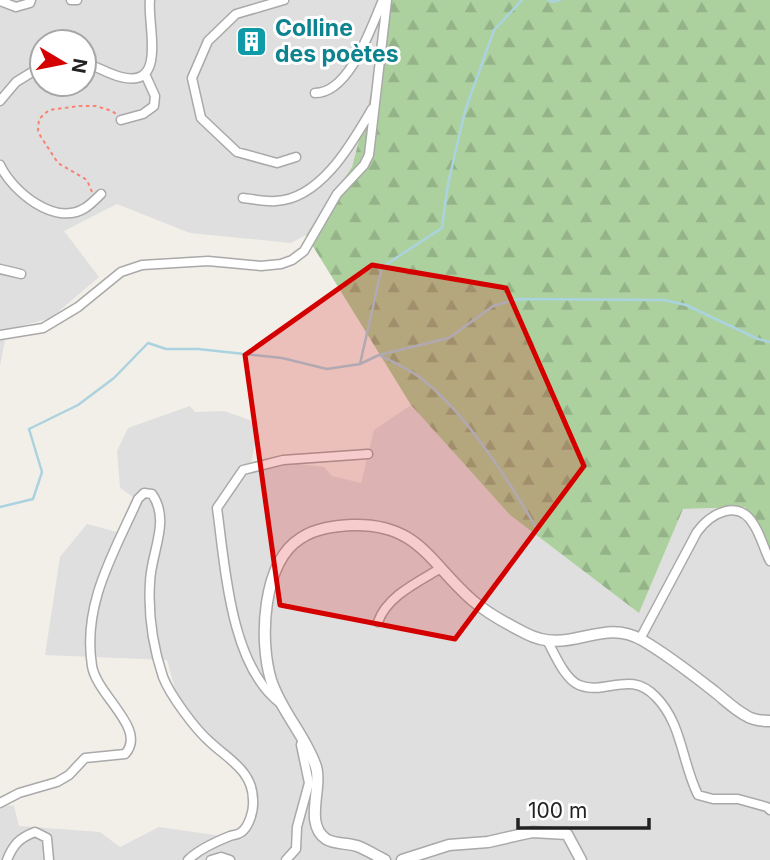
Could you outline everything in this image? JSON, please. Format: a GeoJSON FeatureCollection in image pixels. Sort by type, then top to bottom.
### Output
{"type":"FeatureCollection","features":[{"type":"Feature","properties":{"kind":"street"},"geometry":{"type":"LineString","coordinates":[[0,1],[16,7],[32,0]]}},
{"type":"Feature","properties":{"kind":"street"},"geometry":{"type":"LineString","coordinates":[[71,0],[77,0]]}},
{"type":"Feature","properties":{"kind":"street"},"geometry":{"type":"LineString","coordinates":[[98,68],[120,77],[135,79],[145,74],[153,58],[150,0]]}},
{"type":"Feature","properties":{"kind":"street"},"geometry":{"type":"LineString","coordinates":[[284,0],[236,14],[208,41],[192,78],[201,118],[237,152],[277,163],[296,158]]}},
{"type":"Feature","properties":{"kind":"street"},"geometry":{"type":"LineString","coordinates":[[315,93],[324,93],[334,87],[354,65],[385,0]]}},
{"type":"Feature","properties":{"kind":"street"},"geometry":{"type":"LineString","coordinates":[[0,335],[43,328],[78,307],[121,272],[142,265],[208,261],[261,266],[292,260],[304,251],[337,194],[364,165],[369,155],[385,0]]}},
{"type":"Feature","properties":{"kind":"street"},"geometry":{"type":"LineString","coordinates":[[121,120],[143,114],[154,106],[155,96],[145,74]]}},
{"type":"Feature","properties":{"kind":"street"},"geometry":{"type":"LineString","coordinates":[[0,102],[16,82],[28,75]]}},
{"type":"Feature","properties":{"kind":"street"},"geometry":{"type":"LineString","coordinates":[[243,198],[277,202],[303,195],[344,156],[374,107]]}},
{"type":"Feature","properties":{"kind":"street"},"geometry":{"type":"LineString","coordinates":[[0,165],[18,191],[45,209],[71,213],[84,209],[100,196]]}},
{"type":"Feature","properties":{"kind":"street"},"geometry":{"type":"LineString","coordinates":[[0,269],[21,275]]}},
{"type":"Feature","properties":{"kind":"street"},"geometry":{"type":"LineString","coordinates":[[280,703],[272,697],[253,670],[230,608],[218,508],[243,470],[283,460],[368,454]]}},
{"type":"Feature","properties":{"kind":"street"},"geometry":{"type":"LineString","coordinates":[[0,803],[19,793],[57,782],[69,775],[85,758],[125,754],[130,748],[132,736],[129,727],[97,682],[93,672],[90,649],[91,612],[104,572],[138,499],[144,493],[152,494],[158,502],[160,522],[149,579],[150,603],[152,628],[164,681],[200,732],[237,763],[252,787],[254,800],[252,813],[240,834],[217,842],[188,860]]}},
{"type":"Feature","properties":{"kind":"street"},"geometry":{"type":"LineString","coordinates":[[640,639],[697,532],[704,522],[717,513],[727,510],[741,511],[754,523],[770,561]]}},
{"type":"Feature","properties":{"kind":"street"},"geometry":{"type":"LineString","coordinates":[[385,860],[358,846],[327,840],[317,828],[317,766],[303,738],[280,703],[267,662],[266,611],[274,575],[281,559],[300,538],[328,527],[354,525],[391,530],[415,542],[474,602],[529,635],[548,642],[563,643],[610,631],[626,633],[640,639],[692,674],[746,716],[770,720]]}},
{"type":"Feature","properties":{"kind":"street"},"geometry":{"type":"LineString","coordinates":[[378,622],[382,611],[390,602],[441,568]]}},
{"type":"Feature","properties":{"kind":"street"},"geometry":{"type":"LineString","coordinates":[[548,642],[564,669],[578,684],[594,687],[620,682],[635,684],[654,694],[672,716],[689,776],[698,795],[713,799],[737,799],[770,810]]}},
{"type":"Feature","properties":{"kind":"street"},"geometry":{"type":"LineString","coordinates":[[286,860],[296,849],[297,827],[309,783],[301,745],[303,738]]}},
{"type":"Feature","properties":{"kind":"street"},"geometry":{"type":"LineString","coordinates":[[7,860],[12,846],[23,836],[35,832],[47,838],[49,860]]}},
{"type":"Feature","properties":{"kind":"street"},"geometry":{"type":"LineString","coordinates":[[402,860],[449,845],[488,842],[533,832],[567,834],[581,860]]}},
{"type":"Feature","properties":{"kind":"street"},"geometry":{"type":"LineString","coordinates":[[211,860],[221,857],[230,860]]}},
{"type":"Feature","properties":{"kind":"path"},"geometry":{"type":"LineString","coordinates":[[100,196],[89,190],[87,180],[58,163],[38,131],[39,119],[48,110],[96,106],[113,111],[121,120]]}},
{"type":"Feature","properties":{"kind":"highlighted area"},"geometry":{"type":"Polygon","coordinates":[[[372,265],[506,288],[584,466],[455,639],[280,605],[245,355],[372,265]]]}},
{"type":"Feature","properties":{"kind":"shaded area"},"geometry":{"type":"Polygon","coordinates":[[[0,0],[391,0],[352,167],[306,235],[291,243],[190,233],[117,204],[64,231],[99,277],[51,318],[7,330],[0,366],[0,0]]]}},
{"type":"Feature","properties":{"kind":"shaded area"},"geometry":{"type":"Polygon","coordinates":[[[411,405],[510,515],[639,612],[683,509],[745,507],[770,553],[770,860],[0,860],[0,805],[14,806],[19,826],[100,832],[120,847],[159,827],[242,839],[256,809],[251,777],[179,703],[167,660],[45,655],[60,557],[87,524],[117,532],[133,497],[120,488],[117,451],[128,428],[190,406],[195,412],[224,411],[250,420],[257,433],[251,464],[324,467],[332,476],[361,483],[374,430],[411,405]]]}},
{"type":"Feature","properties":{"kind":"green space"},"geometry":{"type":"Polygon","coordinates":[[[391,0],[770,0],[770,553],[745,507],[683,509],[639,613],[510,515],[411,405],[306,235],[352,167],[391,0]]]}},
{"type":"Feature","properties":{"kind":"waterway"},"geometry":{"type":"LineString","coordinates":[[360,364],[382,267],[442,228],[448,184],[465,111],[494,30],[522,0]]}},
{"type":"Feature","properties":{"kind":"waterway"},"geometry":{"type":"LineString","coordinates":[[548,0],[560,0]]}},
{"type":"Feature","properties":{"kind":"waterway"},"geometry":{"type":"LineString","coordinates":[[0,507],[33,499],[42,472],[29,429],[78,405],[114,378],[148,343],[166,349],[198,349],[282,358],[327,369],[360,364],[379,355],[449,338],[493,306],[518,299],[664,300],[686,305],[770,342]]}},
{"type":"Feature","properties":{"kind":"waterway"},"geometry":{"type":"LineString","coordinates":[[381,356],[418,376],[455,411],[502,472],[539,533]]}},
{"type":"Feature","properties":{"kind":"place","name":"Colline des poètes"},"geometry":{"type":"Point","coordinates":[252,41]}}]}
